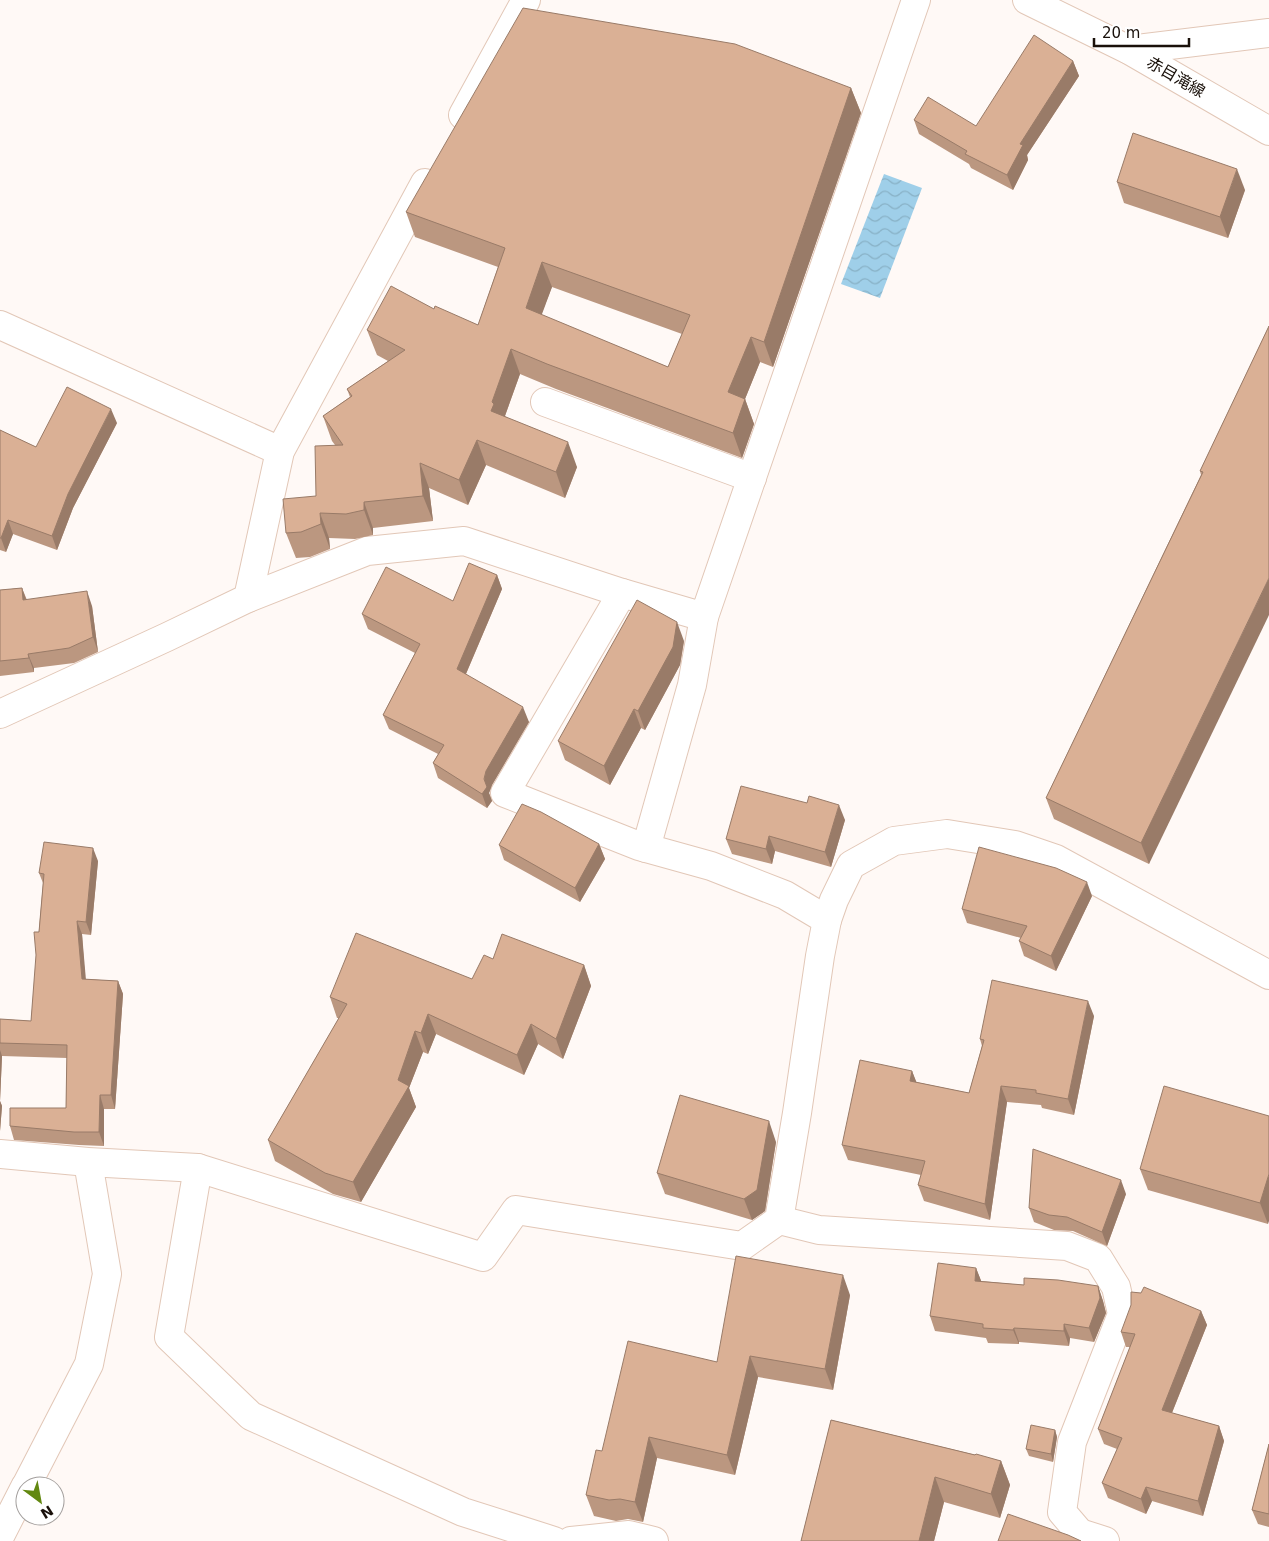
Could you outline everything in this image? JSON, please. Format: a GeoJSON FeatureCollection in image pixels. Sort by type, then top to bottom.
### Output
{"type":"FeatureCollection","features":[{"type":"Feature","properties":{"kind":"street"},"geometry":{"type":"LineString","coordinates":[[450,138],[526,0]]}},
{"type":"Feature","properties":{"kind":"street"},"geometry":{"type":"LineString","coordinates":[[646,848],[692,685],[704,617],[916,0]]}},
{"type":"Feature","properties":{"kind":"street","name":"赤目滝線"},"geometry":{"type":"LineString","coordinates":[[1027,0],[1129,50],[1269,131]]}},
{"type":"Feature","properties":{"kind":"street"},"geometry":{"type":"LineString","coordinates":[[1129,50],[1269,34]]}},
{"type":"Feature","properties":{"kind":"street"},"geometry":{"type":"LineString","coordinates":[[248,598],[280,451],[436,164]]}},
{"type":"Feature","properties":{"kind":"street"},"geometry":{"type":"LineString","coordinates":[[0,325],[280,451]]}},
{"type":"Feature","properties":{"kind":"street"},"geometry":{"type":"LineString","coordinates":[[545,402],[752,478]]}},
{"type":"Feature","properties":{"kind":"street"},"geometry":{"type":"LineString","coordinates":[[0,714],[248,598],[367,551],[464,541],[622,593],[704,617]]}},
{"type":"Feature","properties":{"kind":"street"},"geometry":{"type":"LineString","coordinates":[[622,593],[505,793],[646,848],[711,866],[785,895],[828,920]]}},
{"type":"Feature","properties":{"kind":"street"},"geometry":{"type":"LineString","coordinates":[[0,1154],[88,1162],[198,1168],[483,1257],[516,1210],[742,1246],[779,1220],[798,1113],[820,956],[834,900],[851,865],[894,841],[948,834],[1015,845],[1056,859],[1269,975]]}},
{"type":"Feature","properties":{"kind":"street"},"geometry":{"type":"LineString","coordinates":[[31,1476],[89,1364],[107,1274],[88,1162]]}},
{"type":"Feature","properties":{"kind":"street"},"geometry":{"type":"LineString","coordinates":[[198,1168],[169,1337],[250,1416],[463,1512],[554,1541]]}},
{"type":"Feature","properties":{"kind":"street"},"geometry":{"type":"LineString","coordinates":[[779,1220],[819,1230],[1067,1246],[1098,1258],[1116,1286],[1122,1314],[1072,1442],[1062,1512],[1080,1533],[1105,1541]]}},
{"type":"Feature","properties":{"kind":"street"},"geometry":{"type":"LineString","coordinates":[[0,1536],[15,1507]]}},
{"type":"Feature","properties":{"kind":"street"},"geometry":{"type":"LineString","coordinates":[[571,1541],[629,1535],[654,1541]]}},
{"type":"Feature","properties":{"kind":"water"},"geometry":{"type":"Polygon","coordinates":[[[884,174],[922,188],[880,298],[841,284],[884,174]]]}},
{"type":"Feature","properties":{"kind":"building"},"geometry":{"type":"Polygon","coordinates":[[[523,8],[735,44],[851,88],[764,342],[751,337],[728,392],[745,399],[733,433],[511,349],[492,402],[494,404],[491,411],[568,442],[556,472],[477,440],[459,480],[420,463],[423,496],[364,502],[364,510],[346,514],[320,513],[321,524],[301,532],[286,533],[283,499],[316,496],[315,446],[343,445],[323,416],[352,396],[347,389],[405,350],[367,330],[391,286],[434,309],[435,306],[478,325],[505,248],[406,212],[523,8]],[[542,262],[526,308],[668,367],[690,315],[542,262]]]}},
{"type":"Feature","properties":{"kind":"building"},"geometry":{"type":"Polygon","coordinates":[[[1034,35],[1073,61],[1020,144],[1023,145],[1007,175],[965,154],[967,151],[914,120],[928,97],[976,126],[1034,35]]]}},
{"type":"Feature","properties":{"kind":"building"},"geometry":{"type":"Polygon","coordinates":[[[1133,133],[1237,169],[1220,217],[1117,182],[1133,133]]]}},
{"type":"Feature","properties":{"kind":"building"},"geometry":{"type":"Polygon","coordinates":[[[1269,326],[1269,578],[1141,843],[1046,798],[1203,472],[1200,471],[1269,326]]]}},
{"type":"Feature","properties":{"kind":"building"},"geometry":{"type":"Polygon","coordinates":[[[67,387],[111,409],[68,494],[52,536],[8,520],[0,538],[0,430],[36,447],[67,387]]]}},
{"type":"Feature","properties":{"kind":"building"},"geometry":{"type":"Polygon","coordinates":[[[469,563],[497,575],[457,669],[523,707],[486,771],[484,779],[487,787],[482,794],[433,763],[444,745],[383,715],[420,644],[362,614],[386,567],[453,601],[469,563]]]}},
{"type":"Feature","properties":{"kind":"building"},"geometry":{"type":"Polygon","coordinates":[[[22,588],[23,600],[87,591],[93,637],[69,648],[28,654],[29,658],[0,661],[0,590],[22,588]]]}},
{"type":"Feature","properties":{"kind":"building"},"geometry":{"type":"Polygon","coordinates":[[[637,600],[677,622],[673,647],[638,711],[634,709],[604,766],[558,741],[637,600]]]}},
{"type":"Feature","properties":{"kind":"building"},"geometry":{"type":"Polygon","coordinates":[[[741,786],[807,803],[809,796],[839,805],[825,852],[769,836],[766,849],[726,839],[741,786]]]}},
{"type":"Feature","properties":{"kind":"building"},"geometry":{"type":"Polygon","coordinates":[[[522,804],[541,812],[599,844],[575,888],[499,845],[522,804]]]}},
{"type":"Feature","properties":{"kind":"building"},"geometry":{"type":"Polygon","coordinates":[[[44,842],[93,848],[86,922],[77,921],[82,979],[118,981],[111,1095],[100,1095],[99,1132],[74,1132],[10,1126],[10,1108],[66,1108],[67,1045],[0,1043],[0,1019],[31,1021],[36,955],[34,932],[39,932],[44,874],[39,873],[44,842]]]}},
{"type":"Feature","properties":{"kind":"building"},"geometry":{"type":"Polygon","coordinates":[[[979,847],[1056,868],[1087,882],[1051,956],[1019,941],[1027,926],[962,909],[979,847]]]}},
{"type":"Feature","properties":{"kind":"building"},"geometry":{"type":"Polygon","coordinates":[[[356,933],[472,979],[484,955],[493,959],[502,934],[584,965],[556,1039],[531,1024],[517,1055],[428,1014],[421,1033],[415,1031],[398,1080],[409,1086],[353,1182],[325,1173],[268,1140],[347,1004],[330,997],[356,933]]]}},
{"type":"Feature","properties":{"kind":"building"},"geometry":{"type":"Polygon","coordinates":[[[992,980],[1088,1001],[1068,1099],[1036,1093],[1036,1090],[1001,1086],[985,1204],[918,1185],[925,1161],[842,1145],[860,1060],[912,1071],[910,1081],[969,1093],[984,1040],[980,1039],[992,980]]]}},
{"type":"Feature","properties":{"kind":"building"},"geometry":{"type":"Polygon","coordinates":[[[1164,1086],[1269,1116],[1269,1174],[1260,1203],[1140,1169],[1164,1086]]]}},
{"type":"Feature","properties":{"kind":"building"},"geometry":{"type":"Polygon","coordinates":[[[680,1095],[769,1121],[757,1190],[744,1199],[657,1173],[680,1095]]]}},
{"type":"Feature","properties":{"kind":"building"},"geometry":{"type":"Polygon","coordinates":[[[1033,1149],[1121,1180],[1102,1232],[1067,1217],[1049,1215],[1029,1208],[1033,1149]]]}},
{"type":"Feature","properties":{"kind":"building"},"geometry":{"type":"Polygon","coordinates":[[[736,1256],[843,1275],[825,1369],[750,1356],[727,1455],[649,1437],[635,1502],[620,1499],[609,1500],[586,1495],[596,1450],[602,1451],[628,1341],[717,1362],[736,1256]]]}},
{"type":"Feature","properties":{"kind":"building"},"geometry":{"type":"Polygon","coordinates":[[[938,1263],[976,1268],[975,1281],[1024,1285],[1024,1278],[1058,1280],[1098,1286],[1100,1298],[1089,1328],[1064,1324],[1064,1331],[983,1328],[983,1324],[930,1316],[938,1263]]]}},
{"type":"Feature","properties":{"kind":"building"},"geometry":{"type":"Polygon","coordinates":[[[1144,1287],[1201,1311],[1162,1410],[1219,1426],[1198,1501],[1146,1487],[1141,1499],[1102,1483],[1122,1438],[1098,1429],[1135,1334],[1121,1332],[1131,1305],[1131,1292],[1141,1293],[1144,1287]]]}},
{"type":"Feature","properties":{"kind":"building"},"geometry":{"type":"Polygon","coordinates":[[[831,1420],[1001,1461],[991,1494],[935,1477],[919,1541],[801,1541],[831,1420]]]}},
{"type":"Feature","properties":{"kind":"building"},"geometry":{"type":"Polygon","coordinates":[[[1031,1425],[1055,1430],[1051,1454],[1026,1449],[1031,1425]]]}},
{"type":"Feature","properties":{"kind":"building"},"geometry":{"type":"Polygon","coordinates":[[[1269,1444],[1269,1514],[1252,1510],[1269,1444]]]}},
{"type":"Feature","properties":{"kind":"building"},"geometry":{"type":"Polygon","coordinates":[[[1008,1514],[1068,1535],[1081,1541],[998,1541],[1008,1514]]]}}]}
